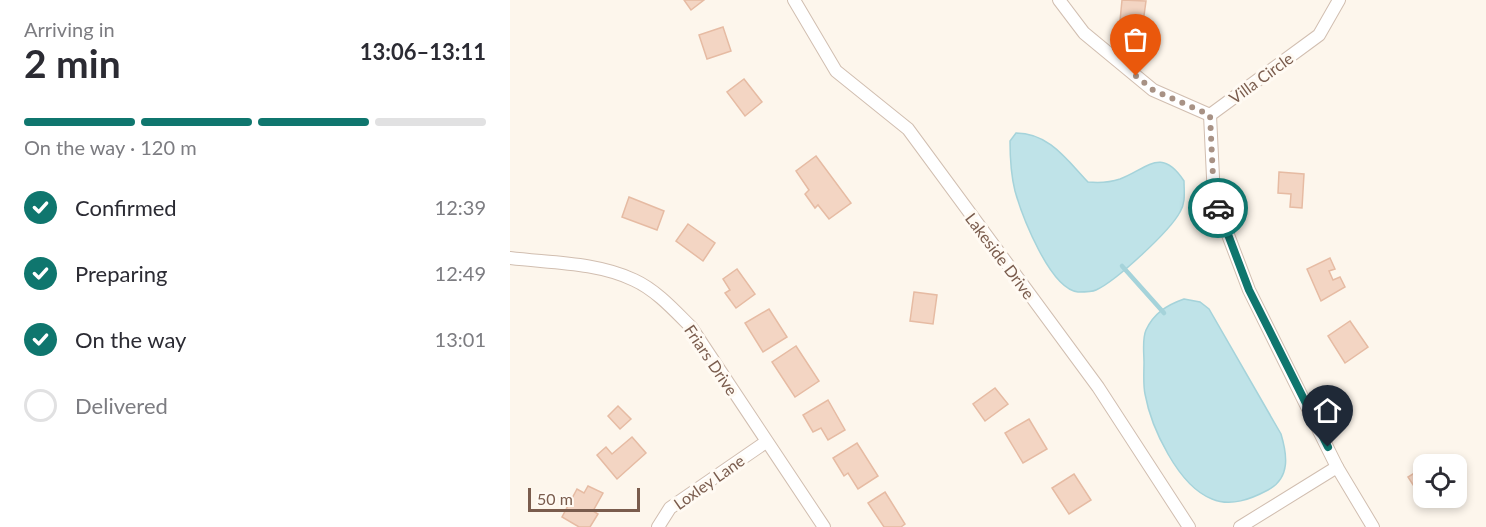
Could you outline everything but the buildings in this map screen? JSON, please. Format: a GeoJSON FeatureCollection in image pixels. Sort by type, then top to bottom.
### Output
{"type":"FeatureCollection","features":[{"type":"Feature","properties":{"kind":"street","name":"Lakeside Drive"},"geometry":{"type":"LineString","coordinates":[[794,0],[836,71],[908,129],[1098,387],[1189,527]]}},
{"type":"Feature","properties":{"kind":"street"},"geometry":{"type":"LineString","coordinates":[[1059,0],[1084,33],[1153,90],[1210,115],[1214,198],[1249,290],[1337,467],[1373,527]]}},
{"type":"Feature","properties":{"kind":"street","name":"Villa Circle"},"geometry":{"type":"LineString","coordinates":[[1210,115],[1320,35],[1339,0]]}},
{"type":"Feature","properties":{"kind":"street","name":"Friars Drive"},"geometry":{"type":"LineString","coordinates":[[510,258],[597,268],[634,280],[666,302],[691,327],[824,527]]}},
{"type":"Feature","properties":{"kind":"street","name":"Loxley Lane"},"geometry":{"type":"LineString","coordinates":[[658,527],[670,508],[766,442]]}},
{"type":"Feature","properties":{"kind":"street"},"geometry":{"type":"LineString","coordinates":[[1240,527],[1337,467]]}},
{"type":"Feature","properties":{"kind":"water"},"geometry":{"type":"Polygon","coordinates":[[[1016,133],[1028,134],[1048,143],[1065,157],[1088,182],[1116,180],[1154,163],[1161,162],[1168,165],[1176,170],[1184,181],[1182,208],[1154,243],[1105,285],[1088,292],[1078,292],[1068,288],[1057,278],[1039,250],[1015,191],[1010,141],[1016,133]]]}},
{"type":"Feature","properties":{"kind":"water"},"geometry":{"type":"Polygon","coordinates":[[[1184,299],[1200,302],[1209,309],[1281,434],[1286,457],[1281,479],[1268,490],[1248,499],[1234,502],[1219,501],[1200,492],[1188,482],[1168,454],[1148,407],[1144,382],[1145,334],[1157,314],[1184,299]]]}},
{"type":"Feature","properties":{"kind":"waterway"},"geometry":{"type":"LineString","coordinates":[[1122,266],[1164,313]]}},
{"type":"Feature","properties":{"kind":"way so far"},"geometry":{"type":"LineString","coordinates":[[1136,76],[1153,90],[1210,115],[1214,198],[1218,208]]}},
{"type":"Feature","properties":{"kind":"route"},"geometry":{"type":"LineString","coordinates":[[1218,208],[1249,290],[1328,447]]}}]}
